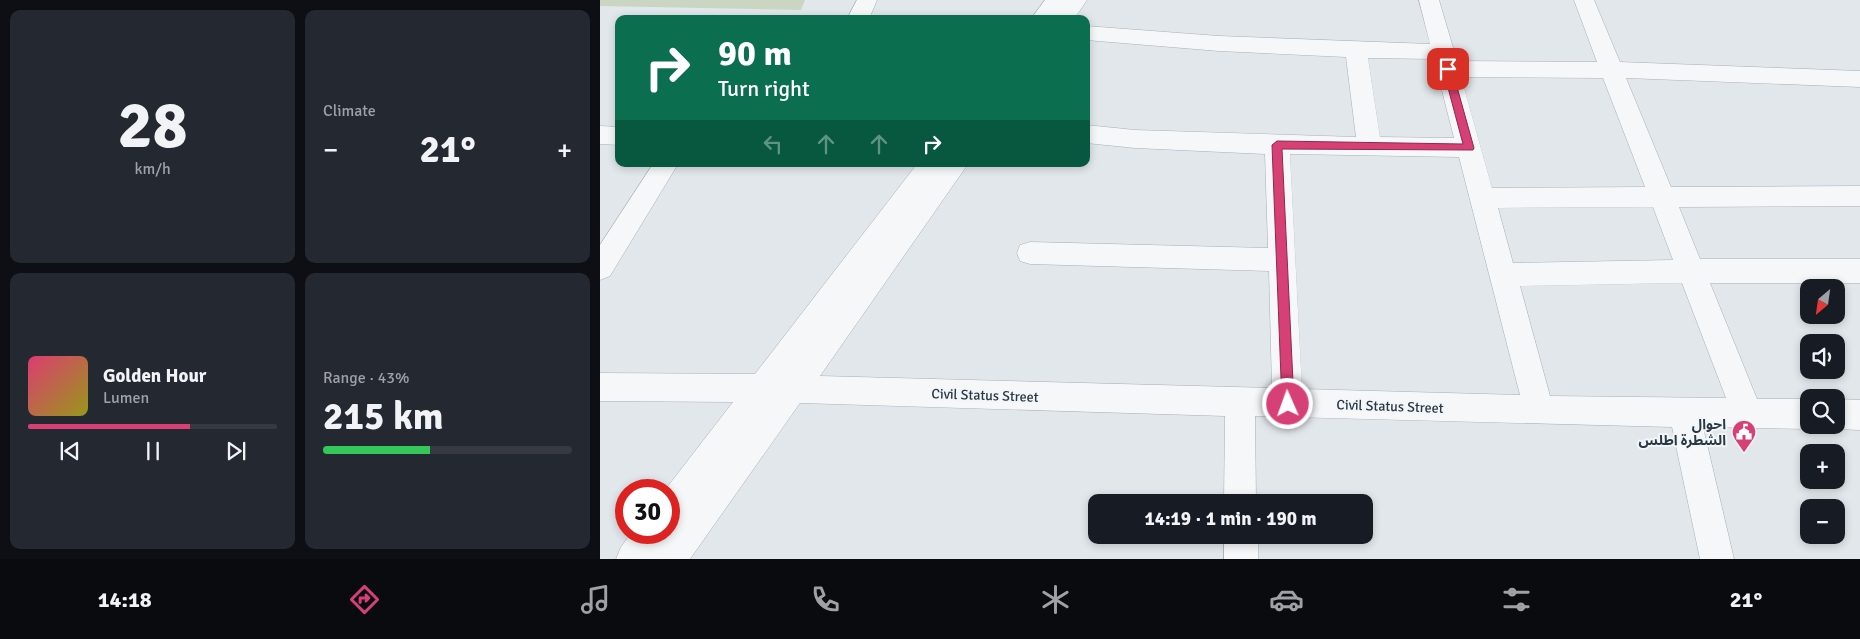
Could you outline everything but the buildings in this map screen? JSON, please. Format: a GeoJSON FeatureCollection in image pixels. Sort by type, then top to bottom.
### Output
{"type":"FeatureCollection","features":[{"type":"Feature","properties":{"kind":"street"},"geometry":{"type":"LineString","coordinates":[[860,15],[867,0]]}},
{"type":"Feature","properties":{"kind":"street"},"geometry":{"type":"LineString","coordinates":[[1045,15],[1056,0]]}},
{"type":"Feature","properties":{"kind":"street"},"geometry":{"type":"LineString","coordinates":[[1066,15],[1077,0]]}},
{"type":"Feature","properties":{"kind":"street"},"geometry":{"type":"LineString","coordinates":[[1429,0],[1539,410]]}},
{"type":"Feature","properties":{"kind":"street"},"geometry":{"type":"LineString","coordinates":[[1584,0],[1747,412]]}},
{"type":"Feature","properties":{"kind":"street"},"geometry":{"type":"LineString","coordinates":[[1090,33],[1132,38],[1356,50],[1445,61],[1612,70],[1860,79]]}},
{"type":"Feature","properties":{"kind":"street"},"geometry":{"type":"LineString","coordinates":[[1356,50],[1369,146]]}},
{"type":"Feature","properties":{"kind":"street"},"geometry":{"type":"LineString","coordinates":[[1090,134],[1135,139],[1277,145],[1469,148]]}},
{"type":"Feature","properties":{"kind":"street"},"geometry":{"type":"LineString","coordinates":[[600,135],[615,136]]}},
{"type":"Feature","properties":{"kind":"street"},"geometry":{"type":"LineString","coordinates":[[1277,145],[1288,404]]}},
{"type":"Feature","properties":{"kind":"street"},"geometry":{"type":"LineString","coordinates":[[600,268],[664,167]]}},
{"type":"Feature","properties":{"kind":"street"},"geometry":{"type":"LineString","coordinates":[[669,559],[777,389],[929,167]]}},
{"type":"Feature","properties":{"kind":"street"},"geometry":{"type":"LineString","coordinates":[[680,499],[777,389],[954,167]]}},
{"type":"Feature","properties":{"kind":"street"},"geometry":{"type":"LineString","coordinates":[[1482,198],[1860,196]]}},
{"type":"Feature","properties":{"kind":"street"},"geometry":{"type":"LineString","coordinates":[[1030,253],[1282,260]]}},
{"type":"Feature","properties":{"kind":"street"},"geometry":{"type":"LineString","coordinates":[[1503,275],[1692,271],[1860,271]]}},
{"type":"Feature","properties":{"kind":"street","name":"Civil Status Street"},"geometry":{"type":"LineString","coordinates":[[600,387],[777,389],[1539,410],[1800,414]]}},
{"type":"Feature","properties":{"kind":"street"},"geometry":{"type":"LineString","coordinates":[[1240,402],[1240,494]]}},
{"type":"Feature","properties":{"kind":"street"},"geometry":{"type":"LineString","coordinates":[[1684,412],[1717,559]]}},
{"type":"Feature","properties":{"kind":"street"},"geometry":{"type":"LineString","coordinates":[[1845,414],[1860,415]]}},
{"type":"Feature","properties":{"kind":"street"},"geometry":{"type":"LineString","coordinates":[[633,559],[644,544]]}},
{"type":"Feature","properties":{"kind":"street"},"geometry":{"type":"LineString","coordinates":[[1241,544],[1241,559]]}},
{"type":"Feature","properties":{"kind":"green space"},"geometry":{"type":"Polygon","coordinates":[[[600,0],[805,0],[801,10],[600,6],[600,0]]]}},
{"type":"Feature","properties":{"kind":"place","name":"احوال الشطرة اطلس"},"geometry":{"type":"Point","coordinates":[1744,453]}},
{"type":"Feature","properties":{"kind":"route"},"geometry":{"type":"LineString","coordinates":[[1288,404],[1277,145],[1469,148],[1448,69]]}}]}
